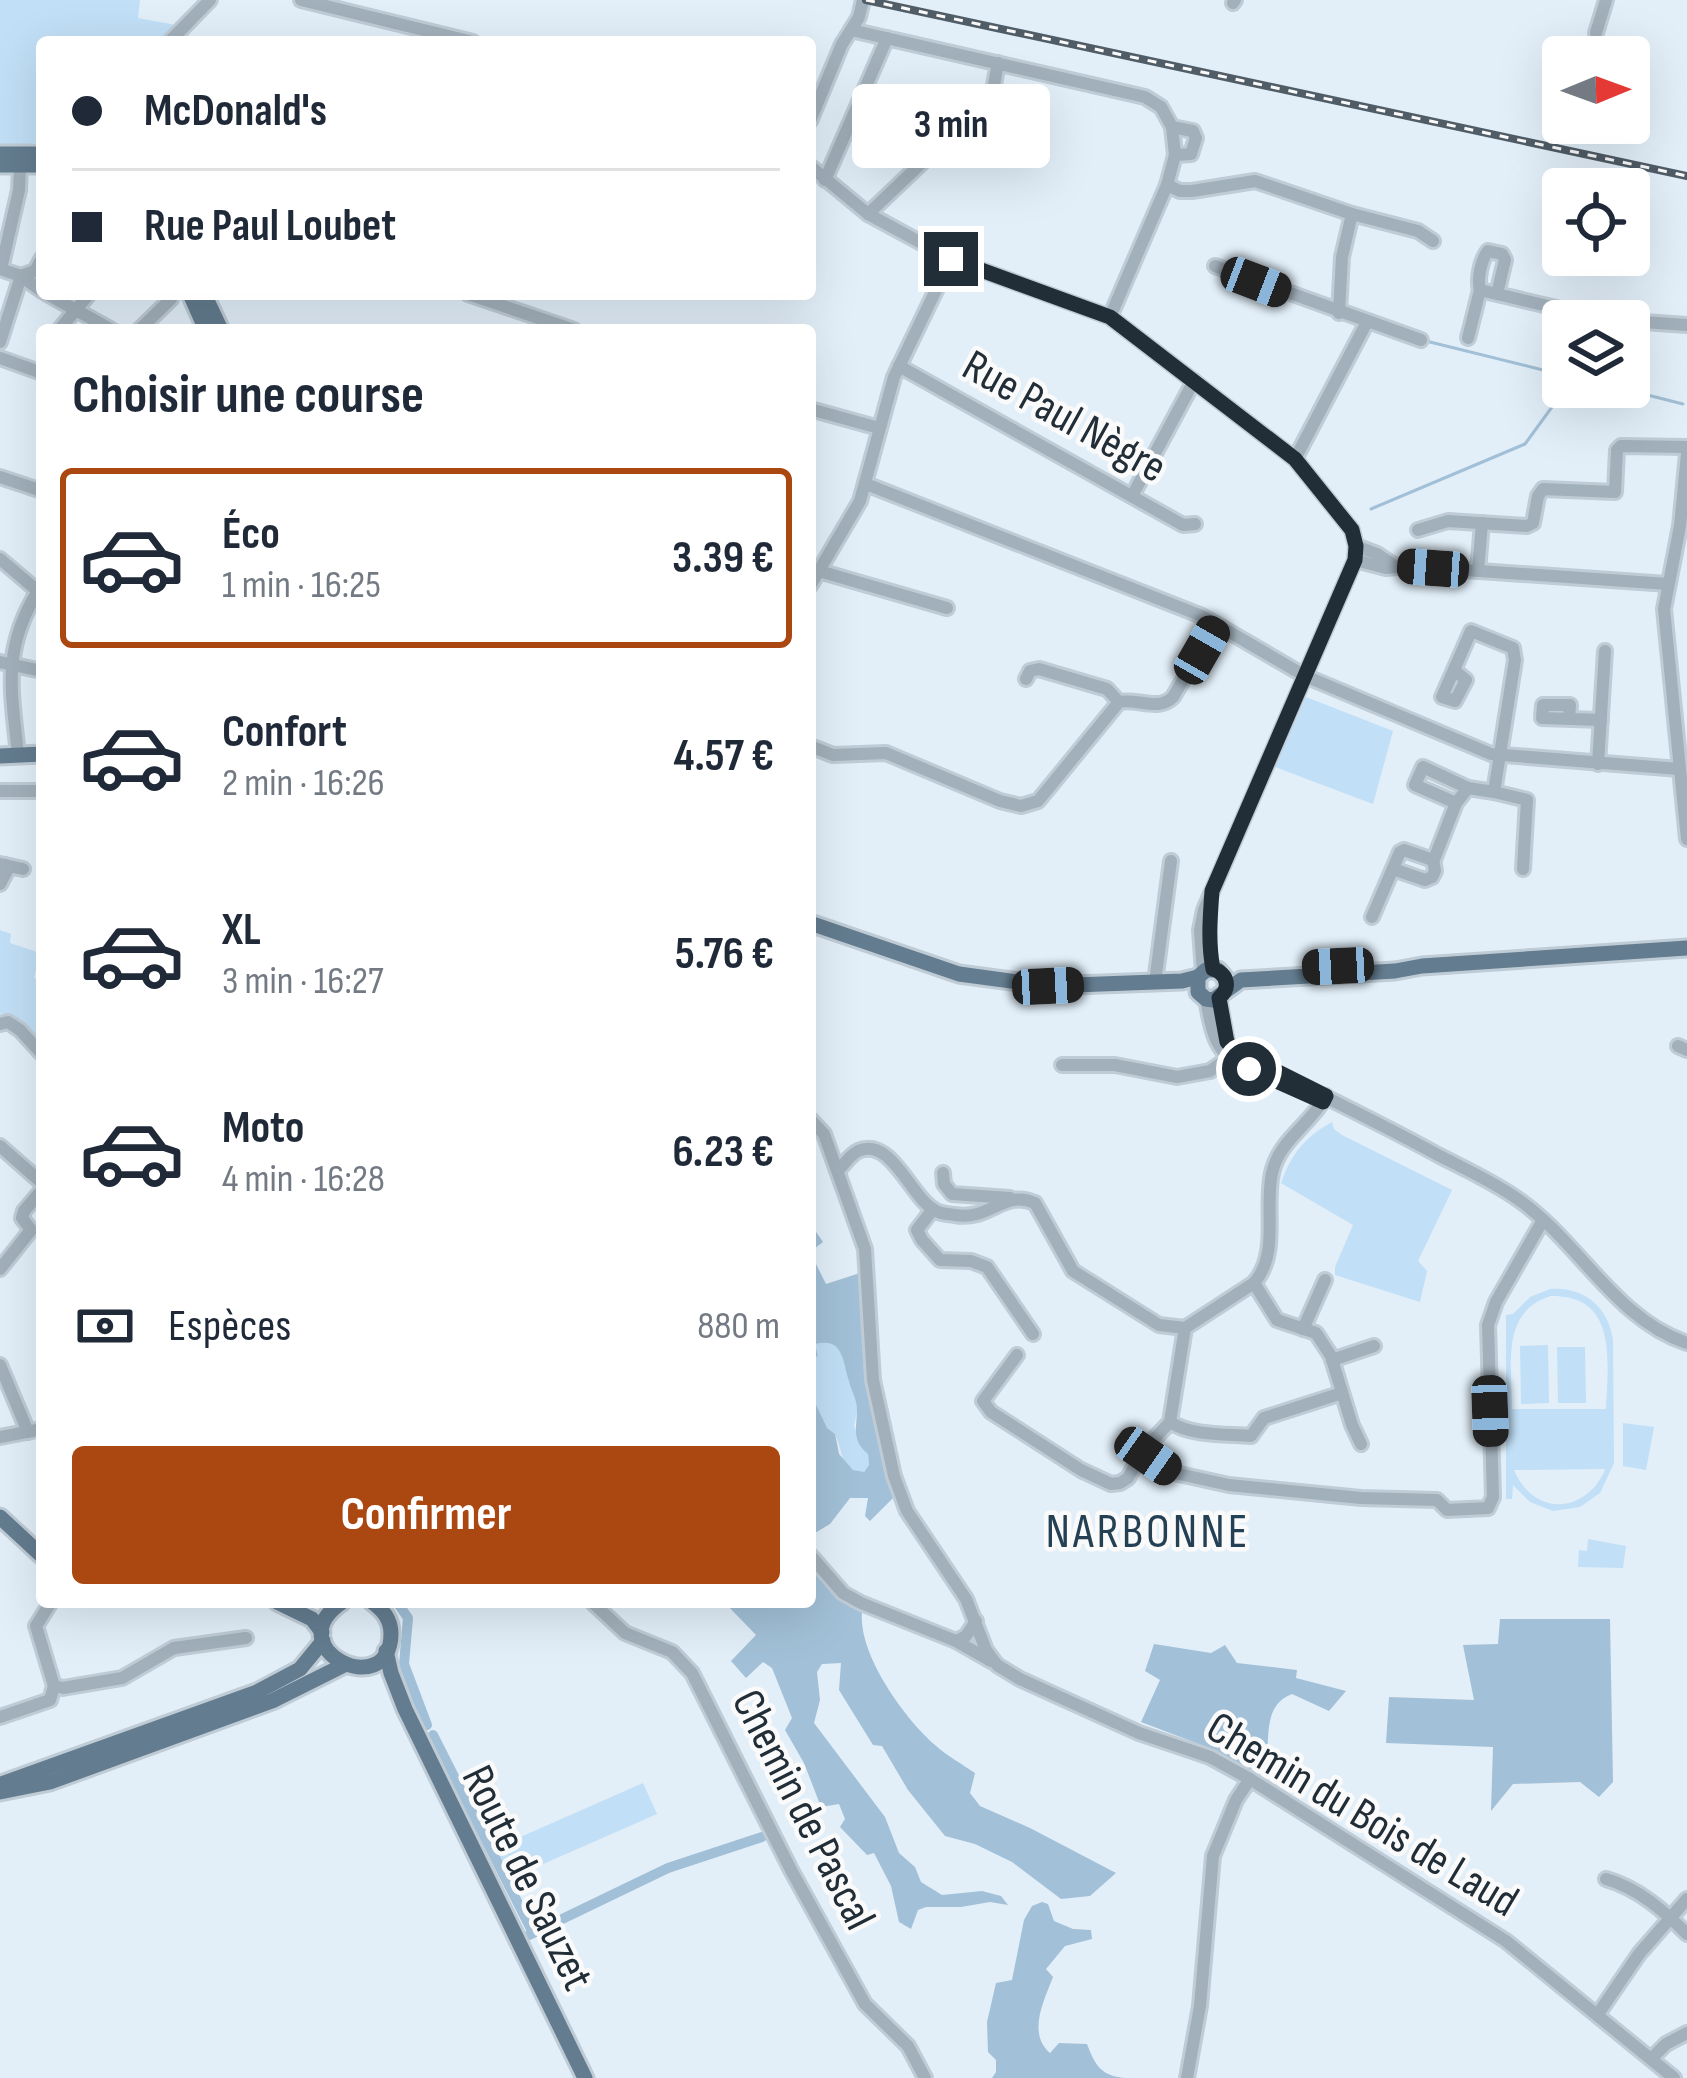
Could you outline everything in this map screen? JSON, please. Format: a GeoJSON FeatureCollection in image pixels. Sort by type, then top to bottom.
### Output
{"type":"FeatureCollection","features":[{"type":"Feature","properties":{"kind":"main road"},"geometry":{"type":"LineString","coordinates":[[0,154],[36,154]]}},
{"type":"Feature","properties":{"kind":"main road"},"geometry":{"type":"LineString","coordinates":[[0,165],[36,165]]}},
{"type":"Feature","properties":{"kind":"main road"},"geometry":{"type":"LineString","coordinates":[[0,756],[36,755]]}},
{"type":"Feature","properties":{"kind":"main road"},"geometry":{"type":"LineString","coordinates":[[816,925],[959,974],[1048,986],[1210,984],[1687,948]]}},
{"type":"Feature","properties":{"kind":"main road"},"geometry":{"type":"LineString","coordinates":[[0,1517],[36,1550]]}},
{"type":"Feature","properties":{"kind":"main road"},"geometry":{"type":"LineString","coordinates":[[289,1608],[312,1619],[334,1660],[344,1665],[363,1667],[386,1651]]}},
{"type":"Feature","properties":{"kind":"main road"},"geometry":{"type":"LineString","coordinates":[[0,1788],[257,1692],[300,1669],[323,1636],[330,1608]]}},
{"type":"Feature","properties":{"kind":"main road","name":"Route de Sauzet"},"geometry":{"type":"LineString","coordinates":[[378,1608],[391,1628],[387,1660],[405,1709],[585,2078]]}},
{"type":"Feature","properties":{"kind":"main road"},"geometry":{"type":"LineString","coordinates":[[0,1788],[50,1782],[272,1701],[344,1665]]}},
{"type":"Feature","properties":{"kind":"main road","name":"Route de Sauzet"},"geometry":{"type":"LineString","coordinates":[[363,1667],[405,1709]]}},
{"type":"Feature","properties":{"kind":"street"},"geometry":{"type":"LineString","coordinates":[[175,36],[210,0]]}},
{"type":"Feature","properties":{"kind":"street"},"geometry":{"type":"LineString","coordinates":[[301,0],[448,36]]}},
{"type":"Feature","properties":{"kind":"street"},"geometry":{"type":"LineString","coordinates":[[816,107],[842,44],[859,17],[862,0]]}},
{"type":"Feature","properties":{"kind":"street"},"geometry":{"type":"LineString","coordinates":[[1596,33],[1606,0]]}},
{"type":"Feature","properties":{"kind":"street"},"geometry":{"type":"LineString","coordinates":[[851,30],[1145,97],[1161,107],[1172,127],[1175,155],[1167,185],[1110,317]]}},
{"type":"Feature","properties":{"kind":"street"},"geometry":{"type":"LineString","coordinates":[[825,180],[887,38]]}},
{"type":"Feature","properties":{"kind":"street"},"geometry":{"type":"LineString","coordinates":[[868,214],[992,97],[998,63]]}},
{"type":"Feature","properties":{"kind":"street"},"geometry":{"type":"LineString","coordinates":[[1172,127],[1192,131],[1196,138],[1191,154],[1175,155]]}},
{"type":"Feature","properties":{"kind":"street"},"geometry":{"type":"LineString","coordinates":[[20,165],[1,269],[36,287]]}},
{"type":"Feature","properties":{"kind":"street"},"geometry":{"type":"LineString","coordinates":[[816,172],[868,214],[951,259],[1110,317],[1295,459],[1352,530],[1355,553],[1212,891],[1210,984],[1222,1044],[1228,1058],[1389,1129],[1511,1194],[1543,1220],[1622,1302],[1687,1343]]}},
{"type":"Feature","properties":{"kind":"street"},"geometry":{"type":"LineString","coordinates":[[1167,185],[1192,191],[1255,181],[1418,231],[1432,241]]}},
{"type":"Feature","properties":{"kind":"street"},"geometry":{"type":"LineString","coordinates":[[1339,313],[1342,256],[1352,214]]}},
{"type":"Feature","properties":{"kind":"street"},"geometry":{"type":"LineString","coordinates":[[1468,338],[1488,251],[1502,254],[1505,260],[1497,294]]}},
{"type":"Feature","properties":{"kind":"street"},"geometry":{"type":"LineString","coordinates":[[816,577],[854,514],[899,366],[951,259]]}},
{"type":"Feature","properties":{"kind":"street"},"geometry":{"type":"LineString","coordinates":[[1215,266],[1420,340]]}},
{"type":"Feature","properties":{"kind":"street"},"geometry":{"type":"LineString","coordinates":[[21,276],[36,269]]}},
{"type":"Feature","properties":{"kind":"street"},"geometry":{"type":"LineString","coordinates":[[0,342],[21,276]]}},
{"type":"Feature","properties":{"kind":"street"},"geometry":{"type":"LineString","coordinates":[[1480,290],[1542,305]]}},
{"type":"Feature","properties":{"kind":"street"},"geometry":{"type":"LineString","coordinates":[[57,300],[101,324]]}},
{"type":"Feature","properties":{"kind":"street"},"geometry":{"type":"LineString","coordinates":[[64,324],[84,300]]}},
{"type":"Feature","properties":{"kind":"street"},"geometry":{"type":"LineString","coordinates":[[145,324],[170,300]]}},
{"type":"Feature","properties":{"kind":"street"},"geometry":{"type":"LineString","coordinates":[[511,300],[561,324]]}},
{"type":"Feature","properties":{"kind":"street"},"geometry":{"type":"LineString","coordinates":[[1295,459],[1366,322]]}},
{"type":"Feature","properties":{"kind":"street"},"geometry":{"type":"LineString","coordinates":[[1650,322],[1687,325]]}},
{"type":"Feature","properties":{"kind":"street"},"geometry":{"type":"LineString","coordinates":[[0,358],[36,371]]}},
{"type":"Feature","properties":{"kind":"street","name":"Rue Paul Nègre"},"geometry":{"type":"LineString","coordinates":[[899,366],[1183,524],[1195,524]]}},
{"type":"Feature","properties":{"kind":"street"},"geometry":{"type":"LineString","coordinates":[[1132,496],[1194,381]]}},
{"type":"Feature","properties":{"kind":"street"},"geometry":{"type":"LineString","coordinates":[[816,411],[879,428]]}},
{"type":"Feature","properties":{"kind":"street"},"geometry":{"type":"LineString","coordinates":[[1418,530],[1448,521],[1527,526],[1533,523],[1543,489],[1615,492],[1621,446],[1687,450],[1684,526],[1664,609],[1681,733],[1679,769],[1687,839]]}},
{"type":"Feature","properties":{"kind":"street"},"geometry":{"type":"LineString","coordinates":[[0,477],[36,489]]}},
{"type":"Feature","properties":{"kind":"street"},"geometry":{"type":"LineString","coordinates":[[866,484],[1216,624],[1305,676],[1498,756],[1679,769]]}},
{"type":"Feature","properties":{"kind":"street"},"geometry":{"type":"LineString","coordinates":[[1478,571],[1482,523]]}},
{"type":"Feature","properties":{"kind":"street"},"geometry":{"type":"LineString","coordinates":[[1355,553],[1377,554],[1395,566],[1668,584]]}},
{"type":"Feature","properties":{"kind":"street"},"geometry":{"type":"LineString","coordinates":[[0,559],[36,589]]}},
{"type":"Feature","properties":{"kind":"street"},"geometry":{"type":"LineString","coordinates":[[819,572],[947,608]]}},
{"type":"Feature","properties":{"kind":"street"},"geometry":{"type":"LineString","coordinates":[[18,757],[5,662],[23,616],[36,598]]}},
{"type":"Feature","properties":{"kind":"street"},"geometry":{"type":"LineString","coordinates":[[816,748],[833,754],[886,753],[1000,801],[1021,806],[1038,801],[1119,702],[1166,703],[1216,624]]}},
{"type":"Feature","properties":{"kind":"street"},"geometry":{"type":"LineString","coordinates":[[1454,670],[1471,631],[1514,648],[1494,792]]}},
{"type":"Feature","properties":{"kind":"street"},"geometry":{"type":"LineString","coordinates":[[1598,764],[1605,651]]}},
{"type":"Feature","properties":{"kind":"street"},"geometry":{"type":"LineString","coordinates":[[5,662],[36,670]]}},
{"type":"Feature","properties":{"kind":"street"},"geometry":{"type":"LineString","coordinates":[[1026,680],[1030,671],[1039,669],[1107,689],[1119,702]]}},
{"type":"Feature","properties":{"kind":"street"},"geometry":{"type":"LineString","coordinates":[[1569,719],[1601,720]]}},
{"type":"Feature","properties":{"kind":"street"},"geometry":{"type":"LineString","coordinates":[[1456,803],[1414,785],[1423,767],[1468,788],[1527,800],[1523,869]]}},
{"type":"Feature","properties":{"kind":"street"},"geometry":{"type":"LineString","coordinates":[[1393,869],[1425,880],[1432,877],[1433,858],[1456,803],[1468,788]]}},
{"type":"Feature","properties":{"kind":"street"},"geometry":{"type":"LineString","coordinates":[[0,791],[36,791]]}},
{"type":"Feature","properties":{"kind":"street"},"geometry":{"type":"LineString","coordinates":[[1372,917],[1404,850],[1433,858]]}},
{"type":"Feature","properties":{"kind":"street"},"geometry":{"type":"LineString","coordinates":[[1155,982],[1171,861]]}},
{"type":"Feature","properties":{"kind":"street"},"geometry":{"type":"LineString","coordinates":[[2,865],[23,869]]}},
{"type":"Feature","properties":{"kind":"street"},"geometry":{"type":"LineString","coordinates":[[0,884],[7,871],[2,865]]}},
{"type":"Feature","properties":{"kind":"street"},"geometry":{"type":"LineString","coordinates":[[0,1024],[8,1022],[36,1047]]}},
{"type":"Feature","properties":{"kind":"street"},"geometry":{"type":"LineString","coordinates":[[1210,1071],[1222,1044]]}},
{"type":"Feature","properties":{"kind":"street"},"geometry":{"type":"LineString","coordinates":[[1222,1044],[1324,1099]]}},
{"type":"Feature","properties":{"kind":"street"},"geometry":{"type":"LineString","coordinates":[[1062,1065],[1115,1065],[1171,1077],[1210,1071],[1228,1058]]}},
{"type":"Feature","properties":{"kind":"street"},"geometry":{"type":"LineString","coordinates":[[943,1173],[952,1194],[1025,1198],[1035,1203],[1073,1271],[1159,1325],[1185,1328],[1254,1283],[1265,1268],[1275,1161],[1324,1099]]}},
{"type":"Feature","properties":{"kind":"street"},"geometry":{"type":"LineString","coordinates":[[816,1125],[853,1154]]}},
{"type":"Feature","properties":{"kind":"street"},"geometry":{"type":"LineString","coordinates":[[824,1134],[865,1249],[873,1380],[894,1476],[907,1510],[966,1599],[997,1665]]}},
{"type":"Feature","properties":{"kind":"street"},"geometry":{"type":"LineString","coordinates":[[0,1146],[36,1180]]}},
{"type":"Feature","properties":{"kind":"street"},"geometry":{"type":"LineString","coordinates":[[838,1170],[861,1149],[883,1153],[932,1209],[967,1217],[1010,1198]]}},
{"type":"Feature","properties":{"kind":"street"},"geometry":{"type":"LineString","coordinates":[[0,1269],[31,1230],[22,1218],[36,1194]]}},
{"type":"Feature","properties":{"kind":"street"},"geometry":{"type":"LineString","coordinates":[[932,1209],[917,1229],[928,1249],[940,1260],[987,1267],[1033,1334]]}},
{"type":"Feature","properties":{"kind":"street"},"geometry":{"type":"LineString","coordinates":[[1142,1452],[1170,1472],[1229,1485],[1437,1500],[1447,1510],[1488,1508],[1493,1497],[1488,1325],[1543,1220]]}},
{"type":"Feature","properties":{"kind":"street"},"geometry":{"type":"LineString","coordinates":[[1303,1329],[1324,1280]]}},
{"type":"Feature","properties":{"kind":"street"},"geometry":{"type":"LineString","coordinates":[[1254,1283],[1277,1320],[1316,1333],[1332,1360],[1361,1444]]}},
{"type":"Feature","properties":{"kind":"street"},"geometry":{"type":"LineString","coordinates":[[1017,1355],[987,1392],[983,1401],[991,1412],[1082,1470],[1111,1484],[1120,1483],[1170,1422],[1185,1328]]}},
{"type":"Feature","properties":{"kind":"street"},"geometry":{"type":"LineString","coordinates":[[1332,1360],[1374,1345]]}},
{"type":"Feature","properties":{"kind":"street"},"geometry":{"type":"LineString","coordinates":[[0,1365],[35,1431],[0,1437]]}},
{"type":"Feature","properties":{"kind":"street"},"geometry":{"type":"LineString","coordinates":[[1170,1422],[1190,1430],[1251,1436],[1264,1418],[1342,1394]]}},
{"type":"Feature","properties":{"kind":"street","name":"Chemin du Bois de Laud"},"geometry":{"type":"LineString","coordinates":[[816,1562],[843,1593],[861,1603],[956,1641],[1020,1679],[1119,1724],[1210,1757],[1250,1779],[1506,1941],[1674,2078]]}},
{"type":"Feature","properties":{"kind":"street"},"geometry":{"type":"LineString","coordinates":[[0,1717],[50,1700],[54,1687],[36,1626],[48,1608]]}},
{"type":"Feature","properties":{"kind":"street","name":"Chemin de Pascal"},"geometry":{"type":"LineString","coordinates":[[598,1608],[625,1633],[672,1652],[692,1673],[865,2004],[908,2046],[925,2078]]}},
{"type":"Feature","properties":{"kind":"street"},"geometry":{"type":"LineString","coordinates":[[956,1641],[966,1636],[976,1619]]}},
{"type":"Feature","properties":{"kind":"street"},"geometry":{"type":"LineString","coordinates":[[54,1687],[122,1678],[174,1648],[247,1638]]}},
{"type":"Feature","properties":{"kind":"street"},"geometry":{"type":"LineString","coordinates":[[1187,2078],[1200,2006],[1213,1856],[1250,1779]]}},
{"type":"Feature","properties":{"kind":"street"},"geometry":{"type":"LineString","coordinates":[[1606,1879],[1624,1884],[1687,1934]]}},
{"type":"Feature","properties":{"kind":"street"},"geometry":{"type":"LineString","coordinates":[[1598,2014],[1639,1954],[1687,1900]]}},
{"type":"Feature","properties":{"kind":"street"},"geometry":{"type":"LineString","coordinates":[[1651,2059],[1687,2033]]}},
{"type":"Feature","properties":{"kind":"shaded area"},"geometry":{"type":"Polygon","coordinates":[[[0,0],[140,0],[138,18],[176,25],[166,36],[36,36],[36,143],[0,147],[0,0]]]}},
{"type":"Feature","properties":{"kind":"shaded area"},"geometry":{"type":"Polygon","coordinates":[[[1306,697],[1393,731],[1373,804],[1275,767],[1306,697]]]}},
{"type":"Feature","properties":{"kind":"shaded area"},"geometry":{"type":"Polygon","coordinates":[[[0,930],[11,934],[10,943],[36,952],[36,1042],[0,1013],[0,930]]]}},
{"type":"Feature","properties":{"kind":"shaded area"},"geometry":{"type":"Polygon","coordinates":[[[1332,1122],[1342,1135],[1452,1190],[1418,1261],[1427,1271],[1420,1302],[1335,1275],[1353,1225],[1281,1183],[1300,1147],[1332,1122]]]}},
{"type":"Feature","properties":{"kind":"shaded area"},"geometry":{"type":"Polygon","coordinates":[[[816,1264],[826,1284],[860,1273],[865,1383],[894,1497],[870,1521],[865,1516],[868,1498],[850,1498],[830,1524],[816,1532],[816,1405],[835,1434],[839,1454],[853,1470],[864,1472],[869,1465],[868,1454],[857,1439],[857,1406],[840,1352],[816,1344],[816,1264]]]}},
{"type":"Feature","properties":{"kind":"shaded area"},"geometry":{"type":"Polygon","coordinates":[[[1550,1289],[1584,1295],[1606,1317],[1613,1340],[1614,1463],[1600,1493],[1580,1507],[1553,1511],[1530,1502],[1513,1485],[1512,1499],[1506,1499],[1506,1315],[1550,1289]],[[1551,1296],[1535,1303],[1516,1327],[1512,1409],[1606,1409],[1607,1352],[1598,1319],[1588,1306],[1551,1296]],[[1604,1469],[1514,1470],[1533,1496],[1559,1504],[1585,1495],[1605,1470],[1604,1469]]]}},
{"type":"Feature","properties":{"kind":"shaded area"},"geometry":{"type":"Polygon","coordinates":[[[831,1343],[840,1350],[858,1407],[854,1426],[868,1454],[869,1465],[863,1473],[845,1463],[835,1435],[816,1406],[816,1344],[831,1343]]]}},
{"type":"Feature","properties":{"kind":"shaded area"},"geometry":{"type":"Polygon","coordinates":[[[1548,1345],[1549,1403],[1521,1404],[1520,1346],[1548,1345]]]}},
{"type":"Feature","properties":{"kind":"shaded area"},"geometry":{"type":"Polygon","coordinates":[[[1557,1347],[1585,1347],[1586,1403],[1558,1403],[1557,1347]]]}},
{"type":"Feature","properties":{"kind":"shaded area"},"geometry":{"type":"Polygon","coordinates":[[[1623,1423],[1654,1427],[1646,1470],[1623,1466],[1623,1423]]]}},
{"type":"Feature","properties":{"kind":"shaded area"},"geometry":{"type":"Polygon","coordinates":[[[1588,1539],[1626,1546],[1623,1568],[1578,1567],[1579,1550],[1587,1551],[1588,1539]]]}},
{"type":"Feature","properties":{"kind":"shaded area"},"geometry":{"type":"Polygon","coordinates":[[[816,1573],[862,1612],[867,1647],[885,1684],[923,1733],[975,1773],[970,1793],[980,1806],[1116,1873],[1090,1896],[1061,1899],[1012,1862],[945,1836],[908,1790],[882,1746],[873,1745],[839,1690],[841,1663],[822,1664],[817,1672],[820,1700],[814,1723],[885,1817],[899,1853],[915,1867],[921,1882],[942,1895],[982,1891],[1001,1896],[1008,1905],[926,1907],[918,1910],[911,1929],[899,1922],[891,1886],[874,1853],[867,1855],[840,1827],[845,1819],[839,1804],[821,1807],[785,1730],[792,1718],[772,1668],[763,1662],[746,1678],[731,1661],[756,1635],[730,1608],[816,1608],[816,1573]]]}},
{"type":"Feature","properties":{"kind":"shaded area"},"geometry":{"type":"Polygon","coordinates":[[[1500,1619],[1610,1619],[1613,1782],[1599,1797],[1580,1782],[1513,1784],[1491,1811],[1493,1747],[1386,1743],[1389,1697],[1474,1700],[1463,1645],[1498,1644],[1500,1619]]]}},
{"type":"Feature","properties":{"kind":"shaded area"},"geometry":{"type":"Polygon","coordinates":[[[1154,1644],[1211,1653],[1225,1645],[1237,1663],[1297,1670],[1296,1678],[1346,1691],[1329,1711],[1292,1694],[1284,1698],[1271,1719],[1267,1755],[1254,1752],[1251,1770],[1212,1749],[1141,1722],[1160,1680],[1145,1671],[1154,1644]]]}},
{"type":"Feature","properties":{"kind":"shaded area"},"geometry":{"type":"Polygon","coordinates":[[[643,1783],[657,1814],[509,1879],[493,1849],[643,1783]]]}},
{"type":"Feature","properties":{"kind":"shaded area"},"geometry":{"type":"Polygon","coordinates":[[[1048,1904],[1054,1921],[1091,1930],[1092,1939],[1065,1946],[1046,1969],[1053,1977],[1038,2026],[1043,2045],[1050,2053],[1059,2043],[1087,2044],[1100,2068],[1125,2078],[992,2078],[996,2060],[988,2052],[987,2022],[996,1983],[1012,1980],[1024,1920],[1032,1906],[1048,1904]]]}},
{"type":"Feature","properties":{"kind":"waterway"},"geometry":{"type":"LineString","coordinates":[[1371,509],[1525,444],[1552,407],[1563,375],[1430,342]]}},
{"type":"Feature","properties":{"kind":"waterway"},"geometry":{"type":"LineString","coordinates":[[1650,396],[1683,404]]}},
{"type":"Feature","properties":{"kind":"waterway"},"geometry":{"type":"LineString","coordinates":[[401,1608],[408,1618],[404,1664],[427,1725]]}},
{"type":"Feature","properties":{"kind":"waterway"},"geometry":{"type":"LineString","coordinates":[[433,1735],[533,1933]]}},
{"type":"Feature","properties":{"kind":"waterway"},"geometry":{"type":"LineString","coordinates":[[529,1935],[668,1868],[762,1837]]}},
{"type":"Feature","properties":{"kind":"railway"},"geometry":{"type":"LineString","coordinates":[[866,0],[1687,176]]}},
{"type":"Feature","properties":{"kind":"district","name":"NARBONNE"},"geometry":{"type":"Point","coordinates":[1148,1532]}},
{"type":"Feature","properties":{"kind":"route"},"geometry":{"type":"LineString","coordinates":[[951,259],[1110,317],[1295,459],[1352,530],[1355,560],[1212,891],[1210,922],[1213,969],[1227,983],[1219,998],[1227,1042],[1240,1054],[1326,1096],[1323,1102],[1249,1069]]}}]}
